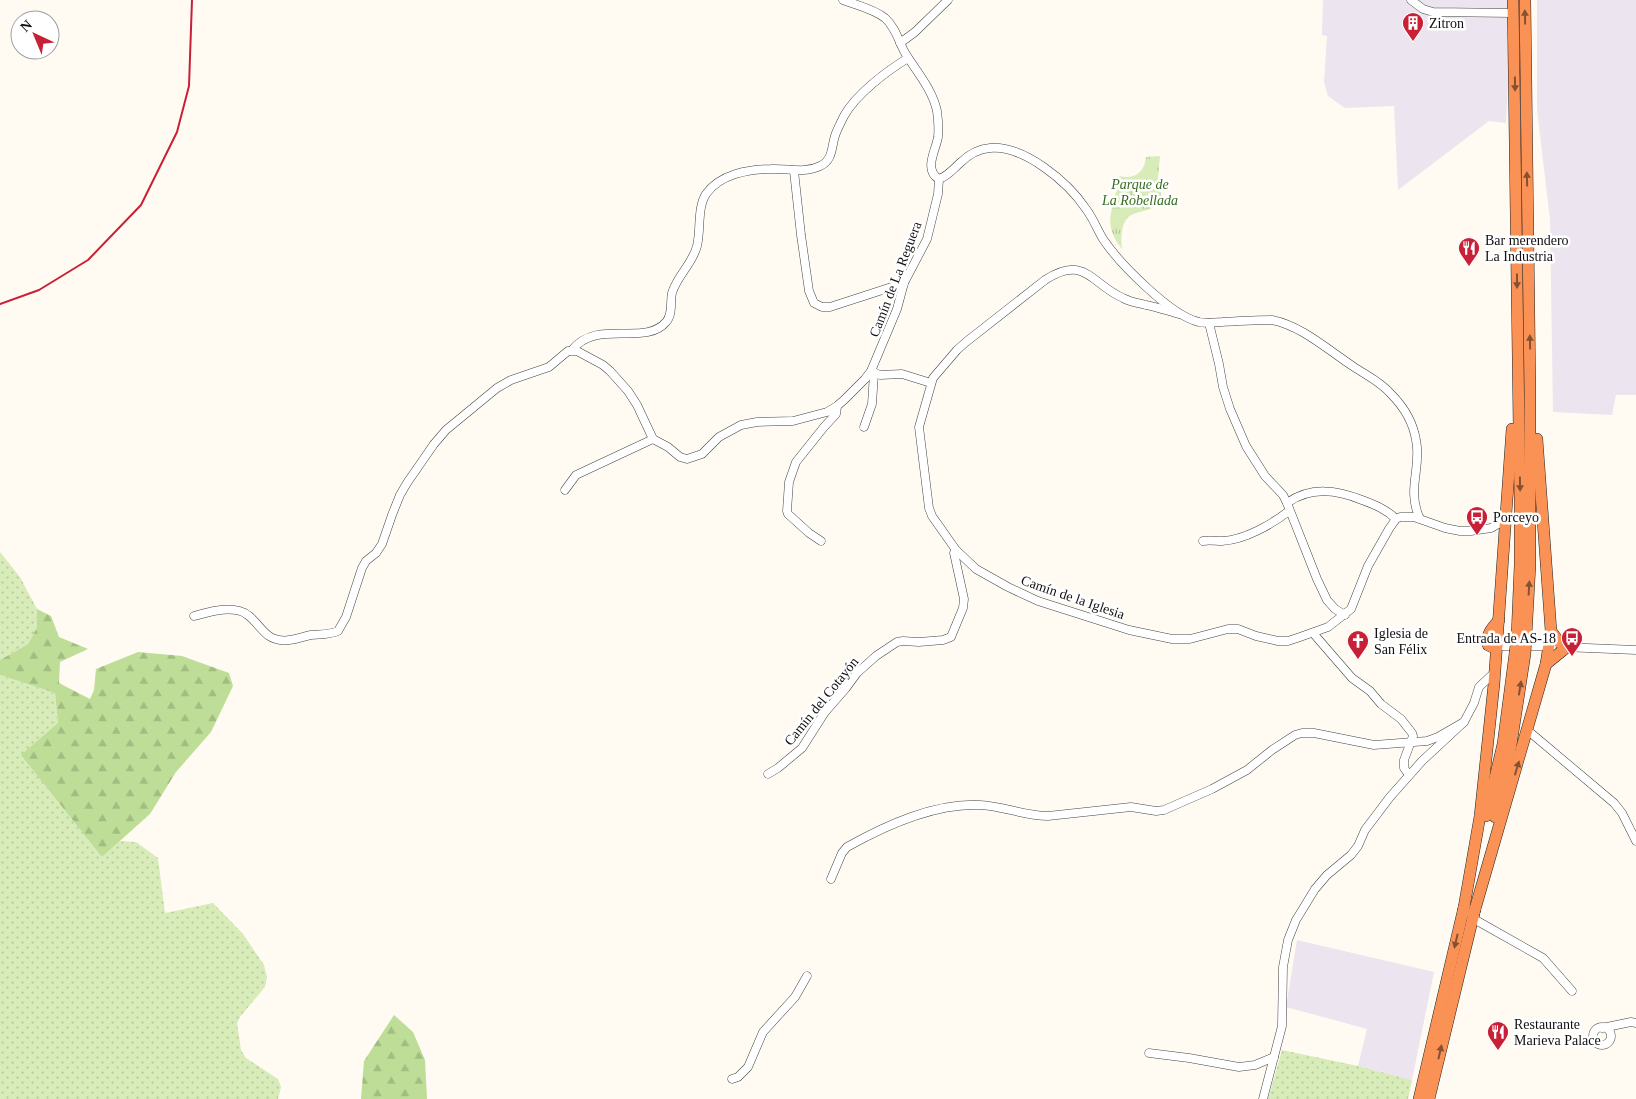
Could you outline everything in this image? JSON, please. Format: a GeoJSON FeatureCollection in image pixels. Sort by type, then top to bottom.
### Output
{"type":"FeatureCollection","features":[{"type":"Feature","properties":{"kind":"highway"},"geometry":{"type":"LineString","coordinates":[[1513,0],[1521,636]]}},
{"type":"Feature","properties":{"kind":"highway"},"geometry":{"type":"LineString","coordinates":[[1429,1099],[1469,916],[1511,745],[1530,565],[1530,390],[1525,0]]}},
{"type":"Feature","properties":{"kind":"highway"},"geometry":{"type":"LineString","coordinates":[[1469,916],[1497,646],[1492,647],[1488,645],[1487,638],[1499,620],[1504,530],[1518,383]]}},
{"type":"Feature","properties":{"kind":"highway"},"geometry":{"type":"LineString","coordinates":[[1419,1099],[1469,916],[1527,733],[1546,664],[1546,646],[1551,631],[1535,416],[1530,390]]}},
{"type":"Feature","properties":{"kind":"highway"},"geometry":{"type":"LineString","coordinates":[[1546,664],[1567,647],[1559,642],[1551,631]]}},
{"type":"Feature","properties":{"kind":"street"},"geometry":{"type":"LineString","coordinates":[[843,0],[884,17],[892,25],[908,58],[928,89],[936,110],[938,137],[931,165],[933,173],[939,179],[946,176],[968,156],[977,151],[988,148],[1014,151],[1036,162],[1052,173],[1072,191],[1088,211],[1103,239],[1118,258],[1162,302],[1179,314],[1198,322],[1272,320],[1291,325],[1390,392],[1404,410],[1416,440],[1417,449],[1413,493],[1415,507],[1420,519]]}},
{"type":"Feature","properties":{"kind":"street"},"geometry":{"type":"LineString","coordinates":[[900,43],[909,38],[948,0]]}},
{"type":"Feature","properties":{"kind":"street"},"geometry":{"type":"LineString","coordinates":[[1412,0],[1422,9],[1432,12],[1513,13]]}},
{"type":"Feature","properties":{"kind":"street"},"geometry":{"type":"LineString","coordinates":[[194,616],[210,612],[239,610],[250,617],[269,636],[278,640],[326,635],[338,631],[349,607],[362,568],[382,544],[400,495],[434,444],[458,419],[497,388],[511,380],[549,367],[588,337],[656,330],[666,322],[670,314],[674,288],[697,247],[703,202],[705,196],[712,188],[726,177],[748,171],[773,169],[794,171],[819,167],[831,155],[836,132],[845,114],[853,104],[896,65],[908,58]]}},
{"type":"Feature","properties":{"kind":"street"},"geometry":{"type":"LineString","coordinates":[[794,171],[809,291],[814,303],[822,307],[830,307],[904,283]]}},
{"type":"Feature","properties":{"kind":"street","name":"Camín de La Reguera"},"geometry":{"type":"LineString","coordinates":[[653,439],[687,459],[702,454],[719,437],[741,425],[757,422],[793,421],[827,412],[837,406],[866,380],[872,372],[897,309],[904,283],[927,239],[938,194],[939,179]]}},
{"type":"Feature","properties":{"kind":"street","name":"Camín de la Iglesia"},"geometry":{"type":"LineString","coordinates":[[1179,314],[1124,299],[1080,270],[1063,270],[1045,280],[966,342],[936,374],[931,383],[919,427],[929,508],[932,516],[956,550],[976,568],[1008,587],[1038,601],[1129,630],[1190,639],[1238,629],[1256,636],[1278,641],[1313,633],[1328,627],[1345,615],[1354,604],[1368,566],[1396,519]]}},
{"type":"Feature","properties":{"kind":"street"},"geometry":{"type":"LineString","coordinates":[[1209,323],[1219,364],[1222,387],[1246,446],[1265,476],[1283,496],[1327,600],[1335,609],[1345,615]]}},
{"type":"Feature","properties":{"kind":"street"},"geometry":{"type":"LineString","coordinates":[[565,490],[576,475],[653,439],[637,405],[624,385],[603,365],[572,350]]}},
{"type":"Feature","properties":{"kind":"street"},"geometry":{"type":"LineString","coordinates":[[864,427],[872,404],[872,372],[880,375],[902,374],[931,383]]}},
{"type":"Feature","properties":{"kind":"street"},"geometry":{"type":"LineString","coordinates":[[821,541],[788,514],[789,482],[796,462],[836,414],[837,406]]}},
{"type":"Feature","properties":{"kind":"street"},"geometry":{"type":"LineString","coordinates":[[1203,540],[1224,541],[1236,539],[1259,530],[1304,494],[1321,491],[1336,491],[1347,494],[1385,509],[1396,519],[1407,516],[1460,531],[1504,530]]}},
{"type":"Feature","properties":{"kind":"street"},"geometry":{"type":"LineString","coordinates":[[1483,530],[1500,536],[1504,530]]}},
{"type":"Feature","properties":{"kind":"street","name":"Camín del Cotayón"},"geometry":{"type":"LineString","coordinates":[[768,774],[802,748],[825,712],[857,673],[876,656],[897,642],[943,640],[951,637],[963,608],[964,599],[957,573],[954,553],[956,550]]}},
{"type":"Feature","properties":{"kind":"street"},"geometry":{"type":"LineString","coordinates":[[1313,633],[1315,638],[1336,658],[1352,678],[1370,691],[1381,704],[1401,719],[1412,733],[1411,742],[1404,760],[1404,768],[1410,775]]}},
{"type":"Feature","properties":{"kind":"street"},"geometry":{"type":"LineString","coordinates":[[1497,646],[1636,650]]}},
{"type":"Feature","properties":{"kind":"street"},"geometry":{"type":"LineString","coordinates":[[1474,703],[1479,687],[1495,672]]}},
{"type":"Feature","properties":{"kind":"street"},"geometry":{"type":"LineString","coordinates":[[1263,1099],[1282,1026],[1283,967],[1288,940],[1296,920],[1315,889],[1358,846],[1365,830],[1376,813],[1422,761],[1464,722],[1483,690],[1494,684]]}},
{"type":"Feature","properties":{"kind":"street"},"geometry":{"type":"LineString","coordinates":[[830,879],[842,853],[847,847],[891,825],[936,810],[980,805],[1035,816],[1048,816],[1131,807],[1156,811],[1164,810],[1212,789],[1247,770],[1272,750],[1302,733],[1314,733],[1374,745],[1427,741],[1464,722]]}},
{"type":"Feature","properties":{"kind":"street"},"geometry":{"type":"LineString","coordinates":[[1527,733],[1532,734],[1614,803],[1622,813],[1636,841]]}},
{"type":"Feature","properties":{"kind":"street"},"geometry":{"type":"LineString","coordinates":[[1469,916],[1543,958],[1572,991]]}},
{"type":"Feature","properties":{"kind":"street"},"geometry":{"type":"LineString","coordinates":[[732,1078],[738,1077],[748,1067],[763,1032],[795,997],[807,976]]}},
{"type":"Feature","properties":{"kind":"street"},"geometry":{"type":"LineString","coordinates":[[1617,1025],[1610,1039],[1604,1045],[1598,1044],[1594,1040],[1594,1032],[1598,1028],[1631,1022],[1636,1023]]}},
{"type":"Feature","properties":{"kind":"street"},"geometry":{"type":"LineString","coordinates":[[1602,1028],[1608,1031],[1610,1039]]}},
{"type":"Feature","properties":{"kind":"street"},"geometry":{"type":"LineString","coordinates":[[1149,1053],[1239,1067],[1255,1065],[1274,1057]]}},
{"type":"Feature","properties":{"kind":"shaded area"},"geometry":{"type":"Polygon","coordinates":[[[1323,0],[1507,0],[1509,61],[1506,123],[1489,121],[1398,190],[1394,106],[1345,108],[1328,96],[1324,82],[1327,36],[1322,35],[1323,0]]]}},
{"type":"Feature","properties":{"kind":"shaded area"},"geometry":{"type":"Polygon","coordinates":[[[1537,0],[1636,0],[1636,395],[1616,395],[1612,415],[1553,412],[1550,220],[1537,109],[1537,0]]]}},
{"type":"Feature","properties":{"kind":"shaded area"},"geometry":{"type":"Polygon","coordinates":[[[1297,940],[1434,972],[1412,1080],[1358,1066],[1367,1029],[1286,1007],[1297,940]]]}},
{"type":"Feature","properties":{"kind":"green space","name":"Parque de La Robellada"},"geometry":{"type":"Polygon","coordinates":[[[1160,156],[1158,179],[1162,199],[1156,206],[1129,217],[1124,223],[1122,249],[1115,239],[1110,223],[1119,177],[1131,177],[1138,174],[1143,168],[1146,157],[1160,156]]]}},
{"type":"Feature","properties":{"kind":"green space"},"geometry":{"type":"Polygon","coordinates":[[[0,552],[20,577],[37,609],[37,627],[28,644],[0,660],[0,552]]]}},
{"type":"Feature","properties":{"kind":"green space"},"geometry":{"type":"Polygon","coordinates":[[[37,609],[51,616],[59,637],[88,649],[60,662],[59,683],[90,699],[94,690],[96,669],[138,652],[182,656],[229,673],[233,686],[211,732],[176,772],[150,814],[102,857],[21,755],[58,723],[55,693],[0,675],[0,660],[28,644],[37,627],[37,609]]]}},
{"type":"Feature","properties":{"kind":"green space"},"geometry":{"type":"Polygon","coordinates":[[[0,675],[55,693],[58,723],[102,857],[120,841],[136,842],[158,858],[165,913],[213,903],[243,934],[264,965],[267,977],[265,987],[237,1023],[241,1050],[246,1058],[278,1079],[281,1087],[278,1099],[0,1099],[0,675]]]}},
{"type":"Feature","properties":{"kind":"green space"},"geometry":{"type":"Polygon","coordinates":[[[394,1015],[413,1032],[425,1060],[427,1099],[361,1099],[364,1061],[394,1015]]]}},
{"type":"Feature","properties":{"kind":"green space"},"geometry":{"type":"Polygon","coordinates":[[[1282,1050],[1412,1080],[1408,1099],[1268,1099],[1282,1050]]]}},
{"type":"Feature","properties":{"kind":"railway"},"geometry":{"type":"LineString","coordinates":[[0,304],[39,290],[88,260],[141,205],[177,132],[189,86],[192,0]]}},
{"type":"Feature","properties":{"kind":"place","name":"Zitron"},"geometry":{"type":"Point","coordinates":[1413,42]}},
{"type":"Feature","properties":{"kind":"place","name":"Bar merendero La Industria"},"geometry":{"type":"Point","coordinates":[1469,267]}},
{"type":"Feature","properties":{"kind":"place","name":"Porceyo"},"geometry":{"type":"Point","coordinates":[1477,536]}},
{"type":"Feature","properties":{"kind":"place","name":"Entrada de AS-18"},"geometry":{"type":"Point","coordinates":[1572,657]}},
{"type":"Feature","properties":{"kind":"place","name":"Iglesia de San Félix"},"geometry":{"type":"Point","coordinates":[1358,660]}},
{"type":"Feature","properties":{"kind":"place","name":"Restaurante Marieva Palace"},"geometry":{"type":"Point","coordinates":[1498,1051]}}]}
